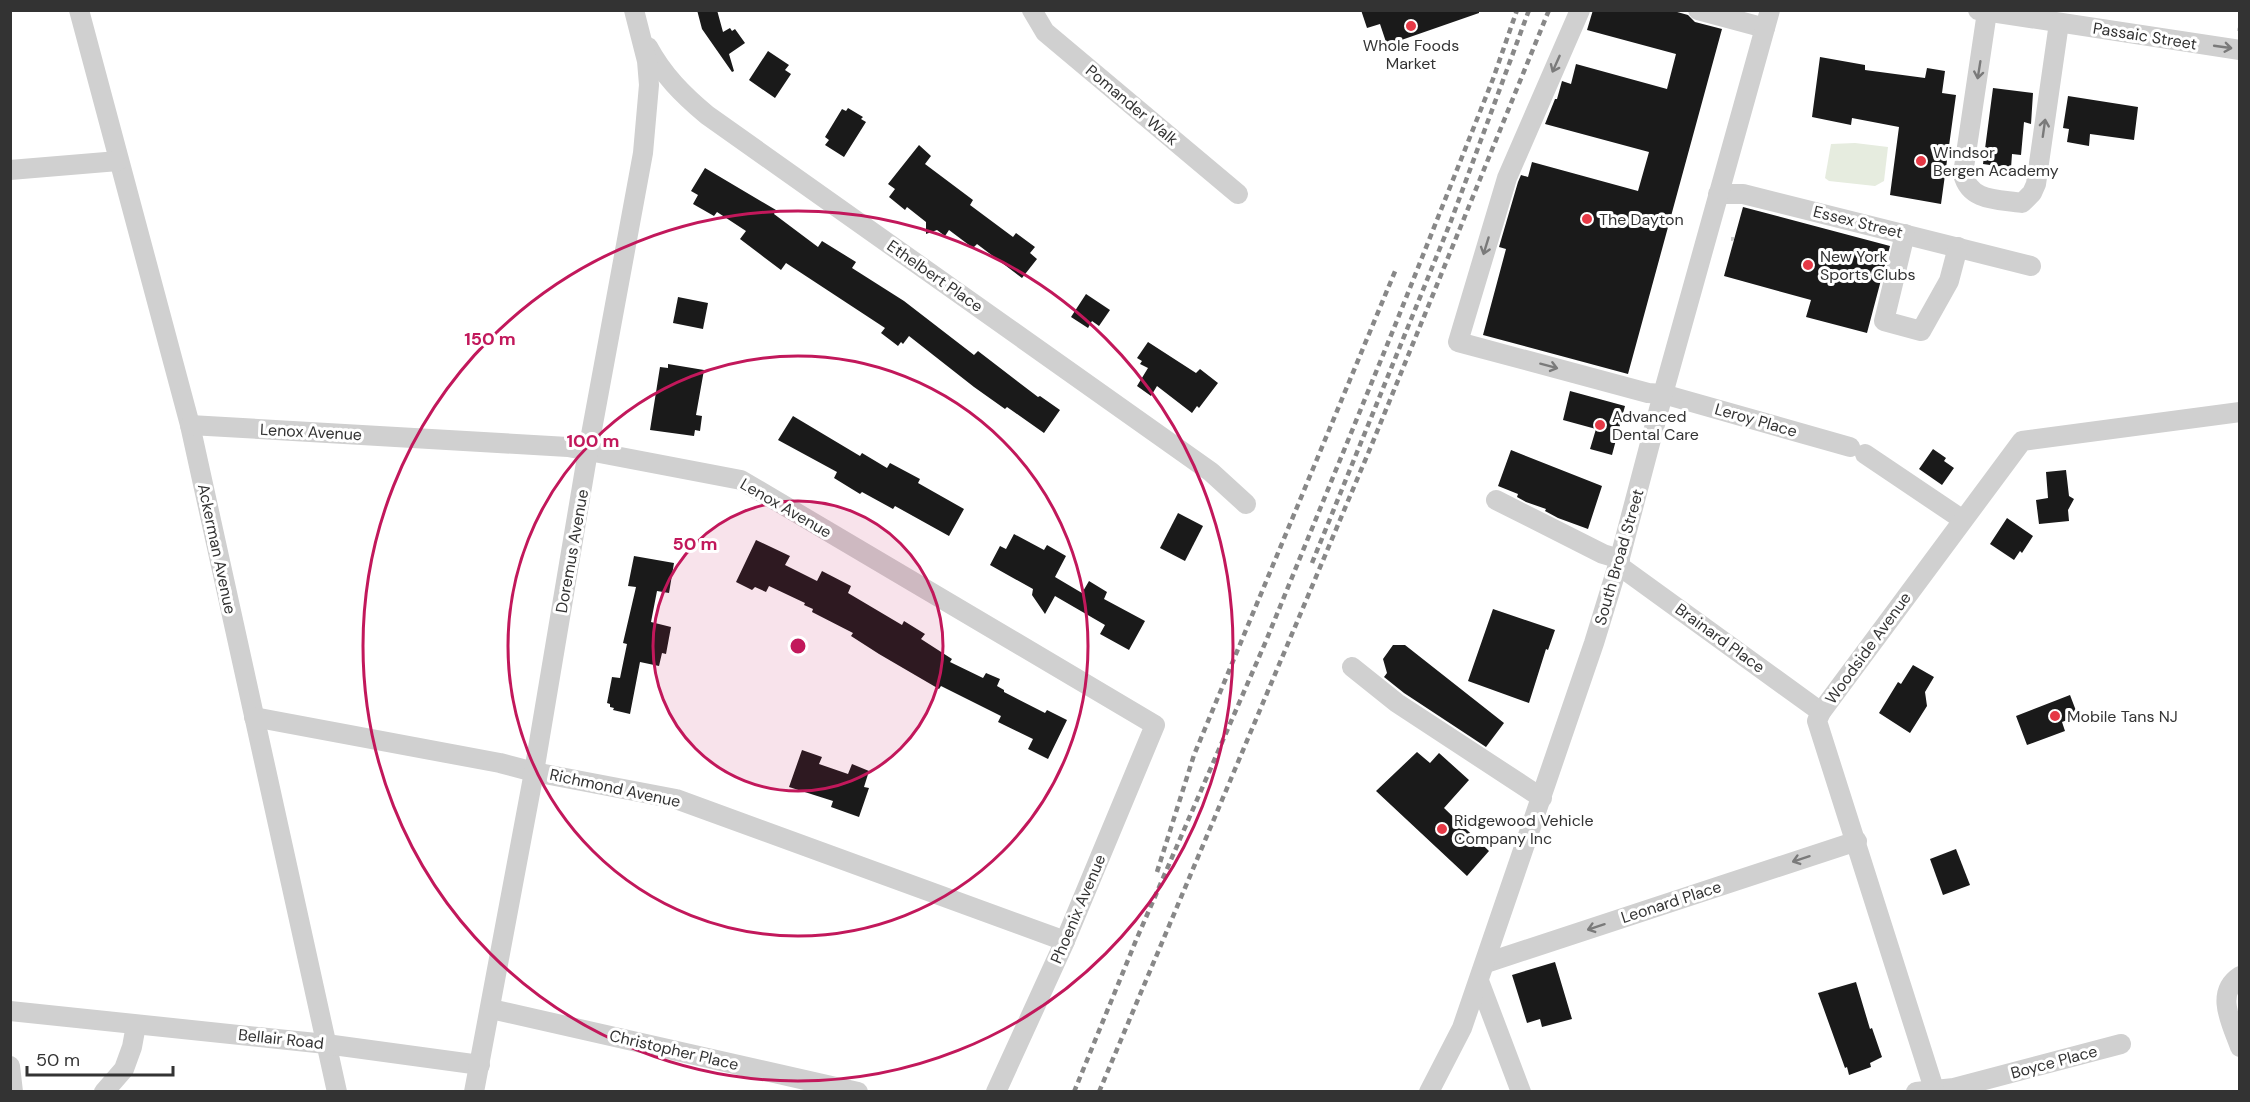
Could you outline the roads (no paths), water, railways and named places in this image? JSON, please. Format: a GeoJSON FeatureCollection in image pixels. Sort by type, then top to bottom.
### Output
{"type":"FeatureCollection","features":[{"type":"Feature","properties":{"kind":"street","name":"Ackerman Avenue"},"geometry":{"type":"LineString","coordinates":[[79,10],[189,424],[337,1092]]}},
{"type":"Feature","properties":{"kind":"street","name":"Doremus Avenue"},"geometry":{"type":"LineString","coordinates":[[474,1092],[534,772],[588,451],[646,134],[649,85],[647,61],[634,10]]}},
{"type":"Feature","properties":{"kind":"street","name":"Pomander Walk"},"geometry":{"type":"LineString","coordinates":[[1032,10],[1045,32],[1238,194]]}},
{"type":"Feature","properties":{"kind":"street","name":"Leroy Place"},"geometry":{"type":"LineString","coordinates":[[1580,10],[1507,178],[1458,342],[1648,393],[1663,394],[1858,450],[1963,520]]}},
{"type":"Feature","properties":{"kind":"street"},"geometry":{"type":"LineString","coordinates":[[1698,10],[1768,19]]}},
{"type":"Feature","properties":{"kind":"street"},"geometry":{"type":"LineString","coordinates":[[1983,11],[1963,174],[1971,191],[1980,196],[2022,202],[2032,193],[2036,184],[2059,23]]}},
{"type":"Feature","properties":{"kind":"street","name":"Passaic Street"},"geometry":{"type":"LineString","coordinates":[[1983,11],[2059,23],[2239,40]]}},
{"type":"Feature","properties":{"kind":"street","name":"South Broad Street"},"geometry":{"type":"LineString","coordinates":[[1429,1092],[1462,1028],[1542,798],[1619,562],[1663,394],[1768,19]]}},
{"type":"Feature","properties":{"kind":"street","name":"Ethelbert Place"},"geometry":{"type":"LineString","coordinates":[[640,33],[657,64],[668,78],[685,97],[707,115],[1211,472],[1246,504]]}},
{"type":"Feature","properties":{"kind":"street"},"geometry":{"type":"LineString","coordinates":[[10,170],[118,161]]}},
{"type":"Feature","properties":{"kind":"street","name":"Essex Street"},"geometry":{"type":"LineString","coordinates":[[1718,194],[1743,194],[2031,266]]}},
{"type":"Feature","properties":{"kind":"street"},"geometry":{"type":"LineString","coordinates":[[1905,234],[1884,321],[1921,331],[1949,281],[1958,247]]}},
{"type":"Feature","properties":{"kind":"street","name":"Woodside Avenue"},"geometry":{"type":"LineString","coordinates":[[1929,1090],[1857,841],[1817,721],[1821,712],[2022,441],[2240,412]]}},
{"type":"Feature","properties":{"kind":"street","name":"Lenox Avenue"},"geometry":{"type":"LineString","coordinates":[[189,424],[568,447],[741,480],[1155,725]]}},
{"type":"Feature","properties":{"kind":"street","name":"Brainard Place"},"geometry":{"type":"LineString","coordinates":[[1496,500],[1619,562],[1821,712]]}},
{"type":"Feature","properties":{"kind":"street"},"geometry":{"type":"LineString","coordinates":[[1352,667],[1397,703],[1542,798]]}},
{"type":"Feature","properties":{"kind":"street","name":"Richmond Avenue"},"geometry":{"type":"LineString","coordinates":[[254,717],[676,799],[1065,941]]}},
{"type":"Feature","properties":{"kind":"street","name":"Phoenix Avenue"},"geometry":{"type":"LineString","coordinates":[[996,1092],[1065,941],[1155,725]]}},
{"type":"Feature","properties":{"kind":"street","name":"Leonard Place"},"geometry":{"type":"LineString","coordinates":[[1482,972],[1857,841]]}},
{"type":"Feature","properties":{"kind":"street"},"geometry":{"type":"LineString","coordinates":[[1482,972],[1521,1092]]}},
{"type":"Feature","properties":{"kind":"street"},"geometry":{"type":"LineString","coordinates":[[2240,976],[2228,989],[2225,1001],[2240,1047]]}},
{"type":"Feature","properties":{"kind":"street","name":"Christopher Place"},"geometry":{"type":"LineString","coordinates":[[490,1009],[858,1092]]}},
{"type":"Feature","properties":{"kind":"street","name":"Bellair Road"},"geometry":{"type":"LineString","coordinates":[[10,1011],[326,1044],[480,1065]]}},
{"type":"Feature","properties":{"kind":"street"},"geometry":{"type":"LineString","coordinates":[[104,1092],[124,1069],[132,1047],[136,1025]]}},
{"type":"Feature","properties":{"kind":"street","name":"Boyce Place"},"geometry":{"type":"LineString","coordinates":[[1929,1090],[1954,1088],[2121,1044]]}},
{"type":"Feature","properties":{"kind":"street"},"geometry":{"type":"LineString","coordinates":[[10,1066],[13,1092]]}},
{"type":"Feature","properties":{"kind":"railway"},"geometry":{"type":"LineString","coordinates":[[1074,1092],[1137,938],[1266,641],[1394,328],[1493,79],[1517,10]]}},
{"type":"Feature","properties":{"kind":"railway"},"geometry":{"type":"LineString","coordinates":[[1312,563],[1451,221],[1529,10]]}},
{"type":"Feature","properties":{"kind":"railway"},"geometry":{"type":"LineString","coordinates":[[1099,1092],[1372,444],[1549,10]]}},
{"type":"Feature","properties":{"kind":"railway"},"geometry":{"type":"LineString","coordinates":[[1157,872],[1194,755],[1396,269]]}},
{"type":"Feature","properties":{"kind":"place","name":"Whole Foods Market"},"geometry":{"type":"Point","coordinates":[1411,26]}},
{"type":"Feature","properties":{"kind":"place","name":"Windsor Bergen Academy"},"geometry":{"type":"Point","coordinates":[1921,161]}},
{"type":"Feature","properties":{"kind":"place","name":"The Dayton"},"geometry":{"type":"Point","coordinates":[1587,219]}},
{"type":"Feature","properties":{"kind":"place","name":"New York Sports Clubs"},"geometry":{"type":"Point","coordinates":[1808,265]}},
{"type":"Feature","properties":{"kind":"place","name":"Advanced Dental Care"},"geometry":{"type":"Point","coordinates":[1600,425]}},
{"type":"Feature","properties":{"kind":"place","name":"Mobile Tans NJ"},"geometry":{"type":"Point","coordinates":[2055,716]}},
{"type":"Feature","properties":{"kind":"place","name":"Ridgewood Vehicle Company Inc"},"geometry":{"type":"Point","coordinates":[1442,829]}}]}
